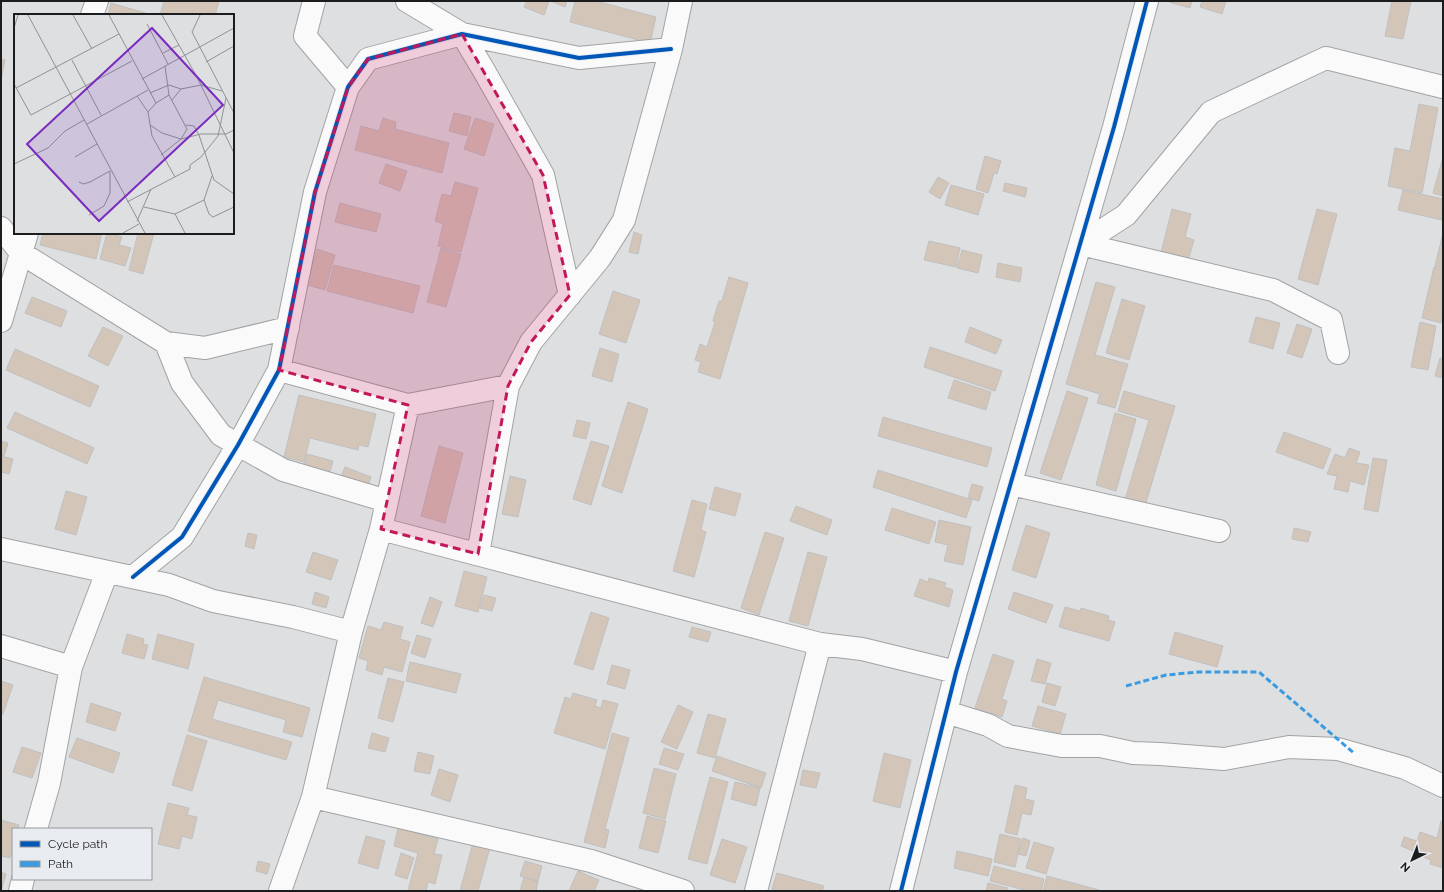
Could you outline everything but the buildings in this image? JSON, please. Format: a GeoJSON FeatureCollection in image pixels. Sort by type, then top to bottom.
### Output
{"type":"FeatureCollection","features":[{"type":"Feature","properties":{"kind":"street"},"geometry":{"type":"LineString","coordinates":[[92,14],[97,1]]}},
{"type":"Feature","properties":{"kind":"street"},"geometry":{"type":"LineString","coordinates":[[314,1],[305,36],[348,87]]}},
{"type":"Feature","properties":{"kind":"street"},"geometry":{"type":"LineString","coordinates":[[407,1],[462,34],[579,58],[671,50]]}},
{"type":"Feature","properties":{"kind":"street"},"geometry":{"type":"LineString","coordinates":[[478,554],[508,386],[531,342],[600,258],[624,220],[671,50],[681,1]]}},
{"type":"Feature","properties":{"kind":"street"},"geometry":{"type":"LineString","coordinates":[[900,891],[956,672],[1114,127],[1147,1]]}},
{"type":"Feature","properties":{"kind":"street"},"geometry":{"type":"LineString","coordinates":[[133,577],[182,537],[238,445],[279,370],[315,192],[348,87],[368,59],[462,34]]}},
{"type":"Feature","properties":{"kind":"street"},"geometry":{"type":"LineString","coordinates":[[462,34],[484,69],[543,175],[570,295]]}},
{"type":"Feature","properties":{"kind":"street"},"geometry":{"type":"LineString","coordinates":[[1080,244],[1126,215],[1211,112],[1326,58],[1443,87]]}},
{"type":"Feature","properties":{"kind":"street"},"geometry":{"type":"LineString","coordinates":[[1,228],[166,343],[205,348],[288,328]]}},
{"type":"Feature","properties":{"kind":"street"},"geometry":{"type":"LineString","coordinates":[[1,321],[24,243]]}},
{"type":"Feature","properties":{"kind":"street"},"geometry":{"type":"LineString","coordinates":[[1080,244],[1273,290],[1331,320],[1338,353]]}},
{"type":"Feature","properties":{"kind":"street"},"geometry":{"type":"LineString","coordinates":[[166,343],[182,383],[221,435],[283,470],[387,501]]}},
{"type":"Feature","properties":{"kind":"street"},"geometry":{"type":"LineString","coordinates":[[279,370],[408,405],[508,386]]}},
{"type":"Feature","properties":{"kind":"street"},"geometry":{"type":"LineString","coordinates":[[280,891],[313,797],[351,632],[381,529],[408,405]]}},
{"type":"Feature","properties":{"kind":"street"},"geometry":{"type":"LineString","coordinates":[[1011,484],[1219,531]]}},
{"type":"Feature","properties":{"kind":"street"},"geometry":{"type":"LineString","coordinates":[[381,529],[820,644],[862,649],[956,672]]}},
{"type":"Feature","properties":{"kind":"street"},"geometry":{"type":"LineString","coordinates":[[1,549],[169,585],[213,601],[293,617],[351,632]]}},
{"type":"Feature","properties":{"kind":"street"},"geometry":{"type":"LineString","coordinates":[[36,828],[49,783],[71,667],[107,572]]}},
{"type":"Feature","properties":{"kind":"street"},"geometry":{"type":"LineString","coordinates":[[756,891],[820,644]]}},
{"type":"Feature","properties":{"kind":"street"},"geometry":{"type":"LineString","coordinates":[[1,646],[71,667]]}},
{"type":"Feature","properties":{"kind":"street"},"geometry":{"type":"LineString","coordinates":[[946,712],[988,725],[1008,736],[1062,746],[1100,746],[1133,753],[1224,759],[1289,747],[1338,749],[1405,768],[1443,786]]}},
{"type":"Feature","properties":{"kind":"street"},"geometry":{"type":"LineString","coordinates":[[313,797],[591,862],[683,891]]}},
{"type":"Feature","properties":{"kind":"street"},"geometry":{"type":"LineString","coordinates":[[20,891],[23,880]]}},
{"type":"Feature","properties":{"kind":"highlighted area"},"geometry":{"type":"Polygon","coordinates":[[[462,34],[543,175],[570,295],[531,342],[508,386],[478,554],[381,529],[408,405],[279,370],[315,192],[348,87],[368,59],[462,34]]]}},
{"type":"Feature","properties":{"kind":"marked path"},"geometry":{"type":"LineString","coordinates":[[1126,686],[1166,675],[1199,672],[1259,672],[1355,754]]}},
{"type":"Feature","properties":{"kind":"cycle path"},"geometry":{"type":"LineString","coordinates":[[901,891],[956,672],[1114,127],[1147,1]]}},
{"type":"Feature","properties":{"kind":"cycle path"},"geometry":{"type":"LineString","coordinates":[[133,577],[182,537],[238,445],[279,370],[315,192],[348,87],[368,59],[462,34],[579,58],[671,49]]}}]}
